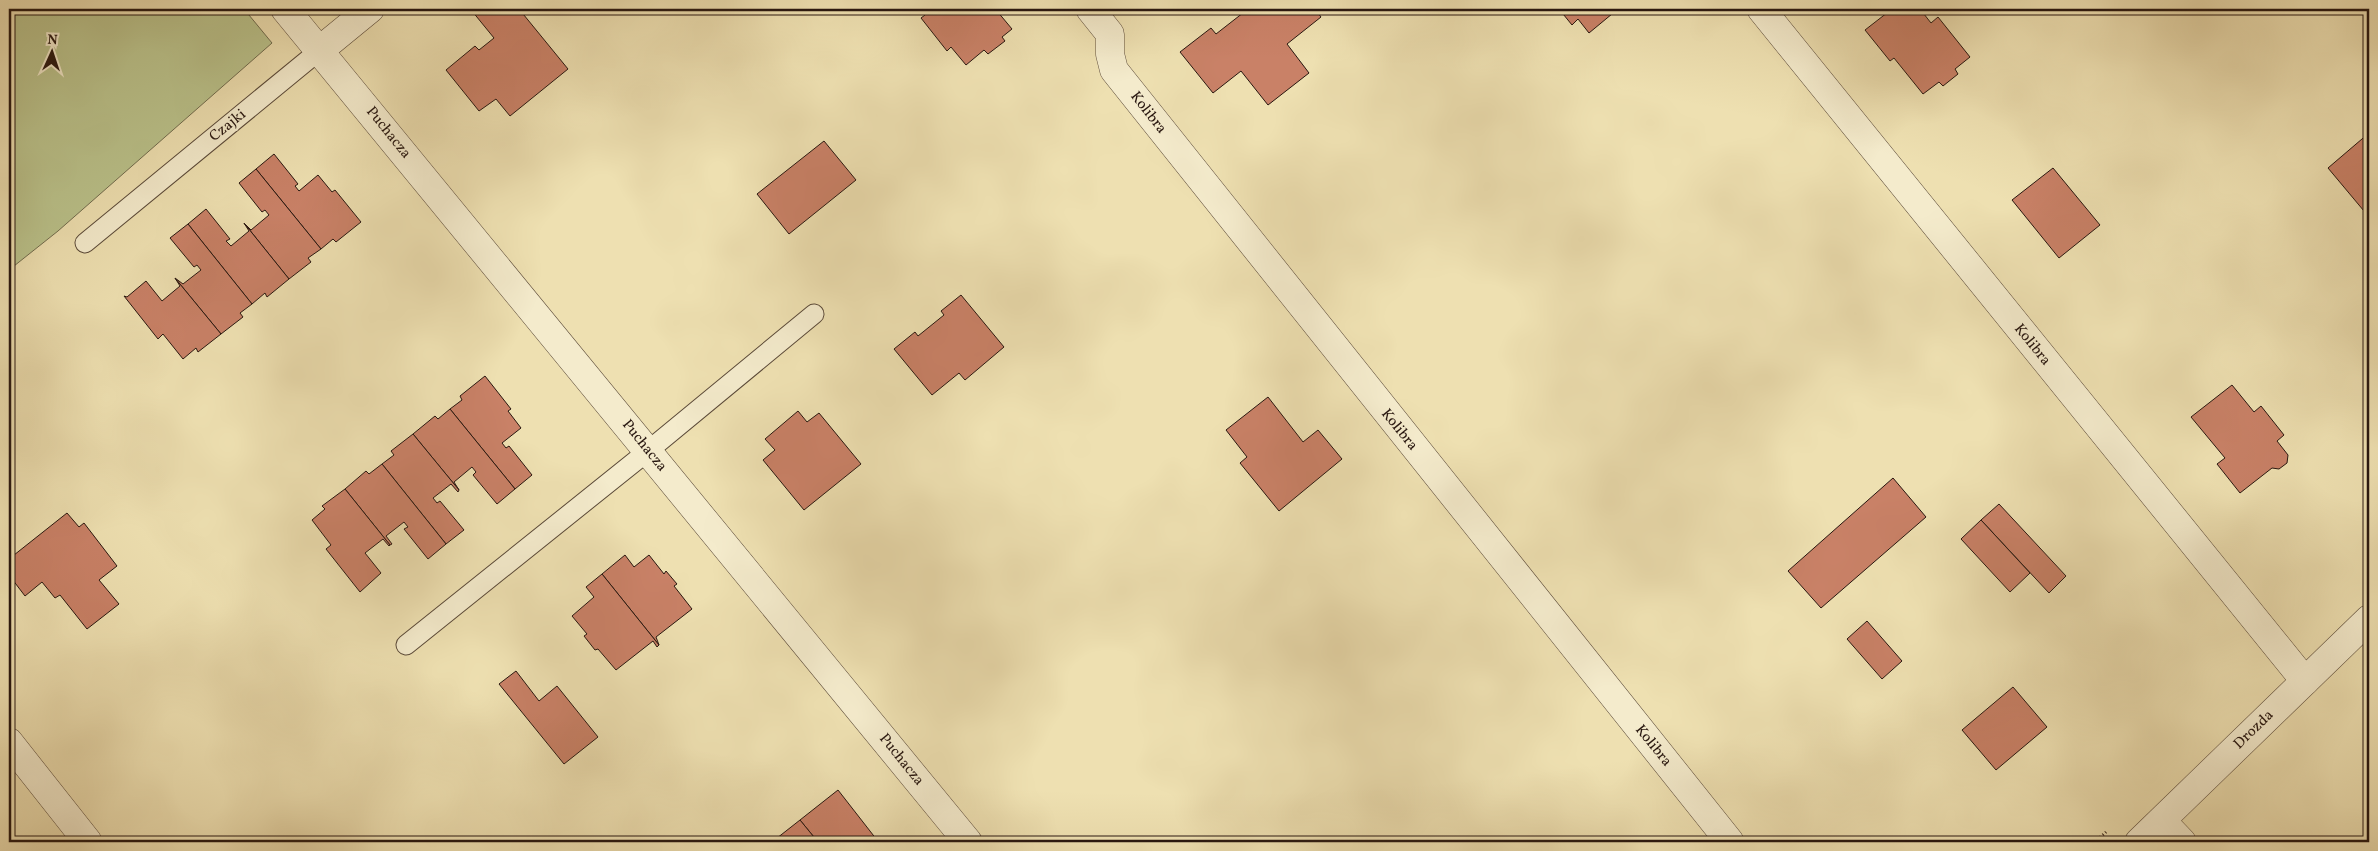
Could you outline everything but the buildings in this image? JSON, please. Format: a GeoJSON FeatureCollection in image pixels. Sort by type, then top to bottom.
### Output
{"type":"FeatureCollection","features":[{"type":"Feature","properties":{"kind":"street","name":"Puchacza"},"geometry":{"type":"LineString","coordinates":[[285,9],[968,842]]}},
{"type":"Feature","properties":{"kind":"street","name":"Czajki"},"geometry":{"type":"LineString","coordinates":[[320,50],[370,9]]}},
{"type":"Feature","properties":{"kind":"street","name":"Kolibra"},"geometry":{"type":"LineString","coordinates":[[1090,9],[1110,34],[1110,54],[1114,70],[1730,842]]}},
{"type":"Feature","properties":{"kind":"street","name":"Kolibra"},"geometry":{"type":"LineString","coordinates":[[1761,9],[2305,681]]}},
{"type":"Feature","properties":{"kind":"street","name":"Drozda"},"geometry":{"type":"LineString","coordinates":[[2139,842],[2369,619]]}},
{"type":"Feature","properties":{"kind":"street"},"geometry":{"type":"LineString","coordinates":[[9,742],[88,842]]}},
{"type":"Feature","properties":{"kind":"street"},"geometry":{"type":"LineString","coordinates":[[2162,821],[2182,842]]}},
{"type":"Feature","properties":{"kind":"lane","name":"Czajki"},"geometry":{"type":"LineString","coordinates":[[85,243],[320,50]]}},
{"type":"Feature","properties":{"kind":"lane"},"geometry":{"type":"LineString","coordinates":[[406,645],[648,451],[814,314]]}},
{"type":"Feature","properties":{"kind":"green space"},"geometry":{"type":"Polygon","coordinates":[[[9,9],[244,9],[272,43],[58,231],[9,270],[9,9]]]}}]}
